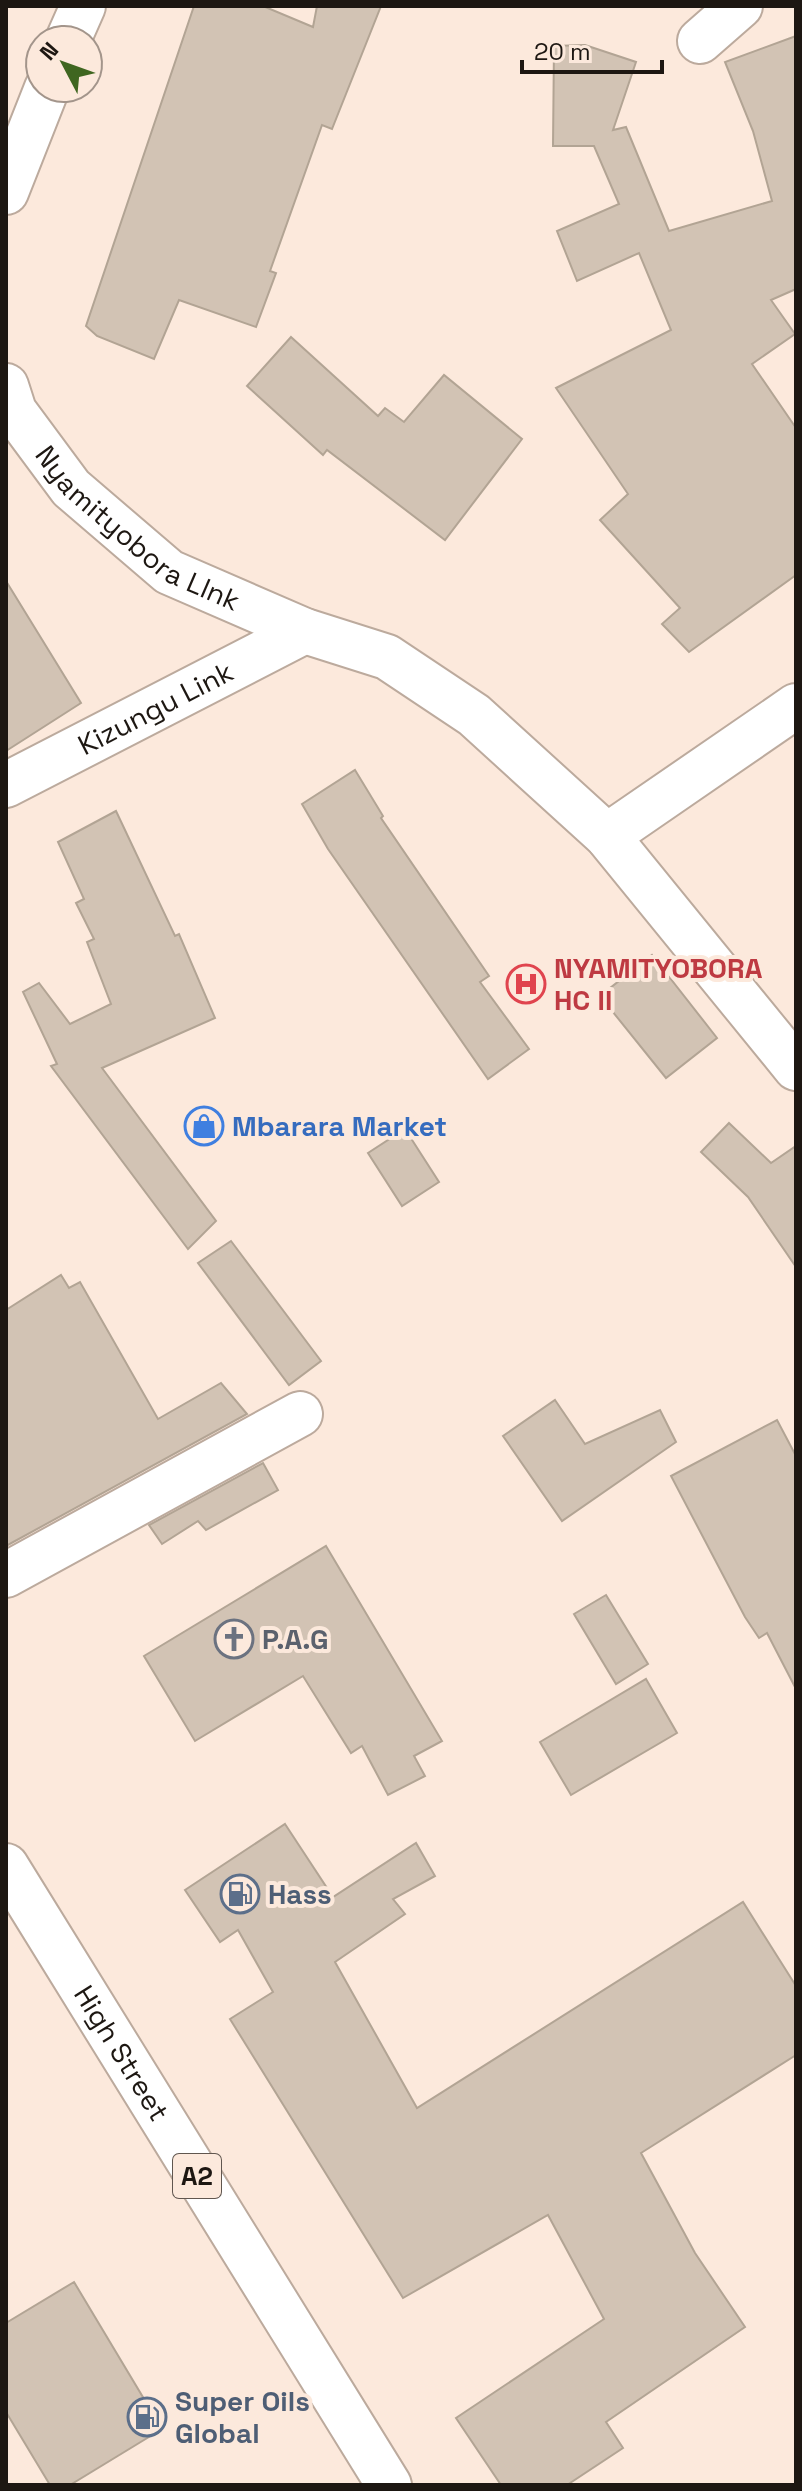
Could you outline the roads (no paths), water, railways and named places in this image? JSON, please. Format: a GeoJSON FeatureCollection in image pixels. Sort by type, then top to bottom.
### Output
{"type":"FeatureCollection","features":[{"type":"Feature","properties":{"kind":"street"},"geometry":{"type":"LineString","coordinates":[[700,41],[740,6]]}},
{"type":"Feature","properties":{"kind":"street"},"geometry":{"type":"LineString","coordinates":[[6,192],[41,104]]}},
{"type":"Feature","properties":{"kind":"street","name":"Nyamityobora LInk"},"geometry":{"type":"LineString","coordinates":[[6,386],[14,411],[71,488],[169,572],[305,631],[387,657],[474,715],[607,836],[796,1068]]}},
{"type":"Feature","properties":{"kind":"street","name":"Kizungu Link"},"geometry":{"type":"LineString","coordinates":[[6,785],[305,631]]}},
{"type":"Feature","properties":{"kind":"street"},"geometry":{"type":"LineString","coordinates":[[607,836],[796,706]]}},
{"type":"Feature","properties":{"kind":"street"},"geometry":{"type":"LineString","coordinates":[[6,1575],[300,1414]]}},
{"type":"Feature","properties":{"kind":"street","name":"High Street"},"geometry":{"type":"LineString","coordinates":[[6,1866],[389,2485]]}},
{"type":"Feature","properties":{"kind":"place","name":"NYAMITYOBORA HC II"},"geometry":{"type":"Point","coordinates":[526,984]}},
{"type":"Feature","properties":{"kind":"place","name":"Mbarara Market"},"geometry":{"type":"Point","coordinates":[204,1126]}},
{"type":"Feature","properties":{"kind":"place","name":"P.A.G"},"geometry":{"type":"Point","coordinates":[234,1639]}},
{"type":"Feature","properties":{"kind":"place","name":"Hass"},"geometry":{"type":"Point","coordinates":[240,1894]}},
{"type":"Feature","properties":{"kind":"place","name":"Super Oils Global"},"geometry":{"type":"Point","coordinates":[147,2417]}}]}
